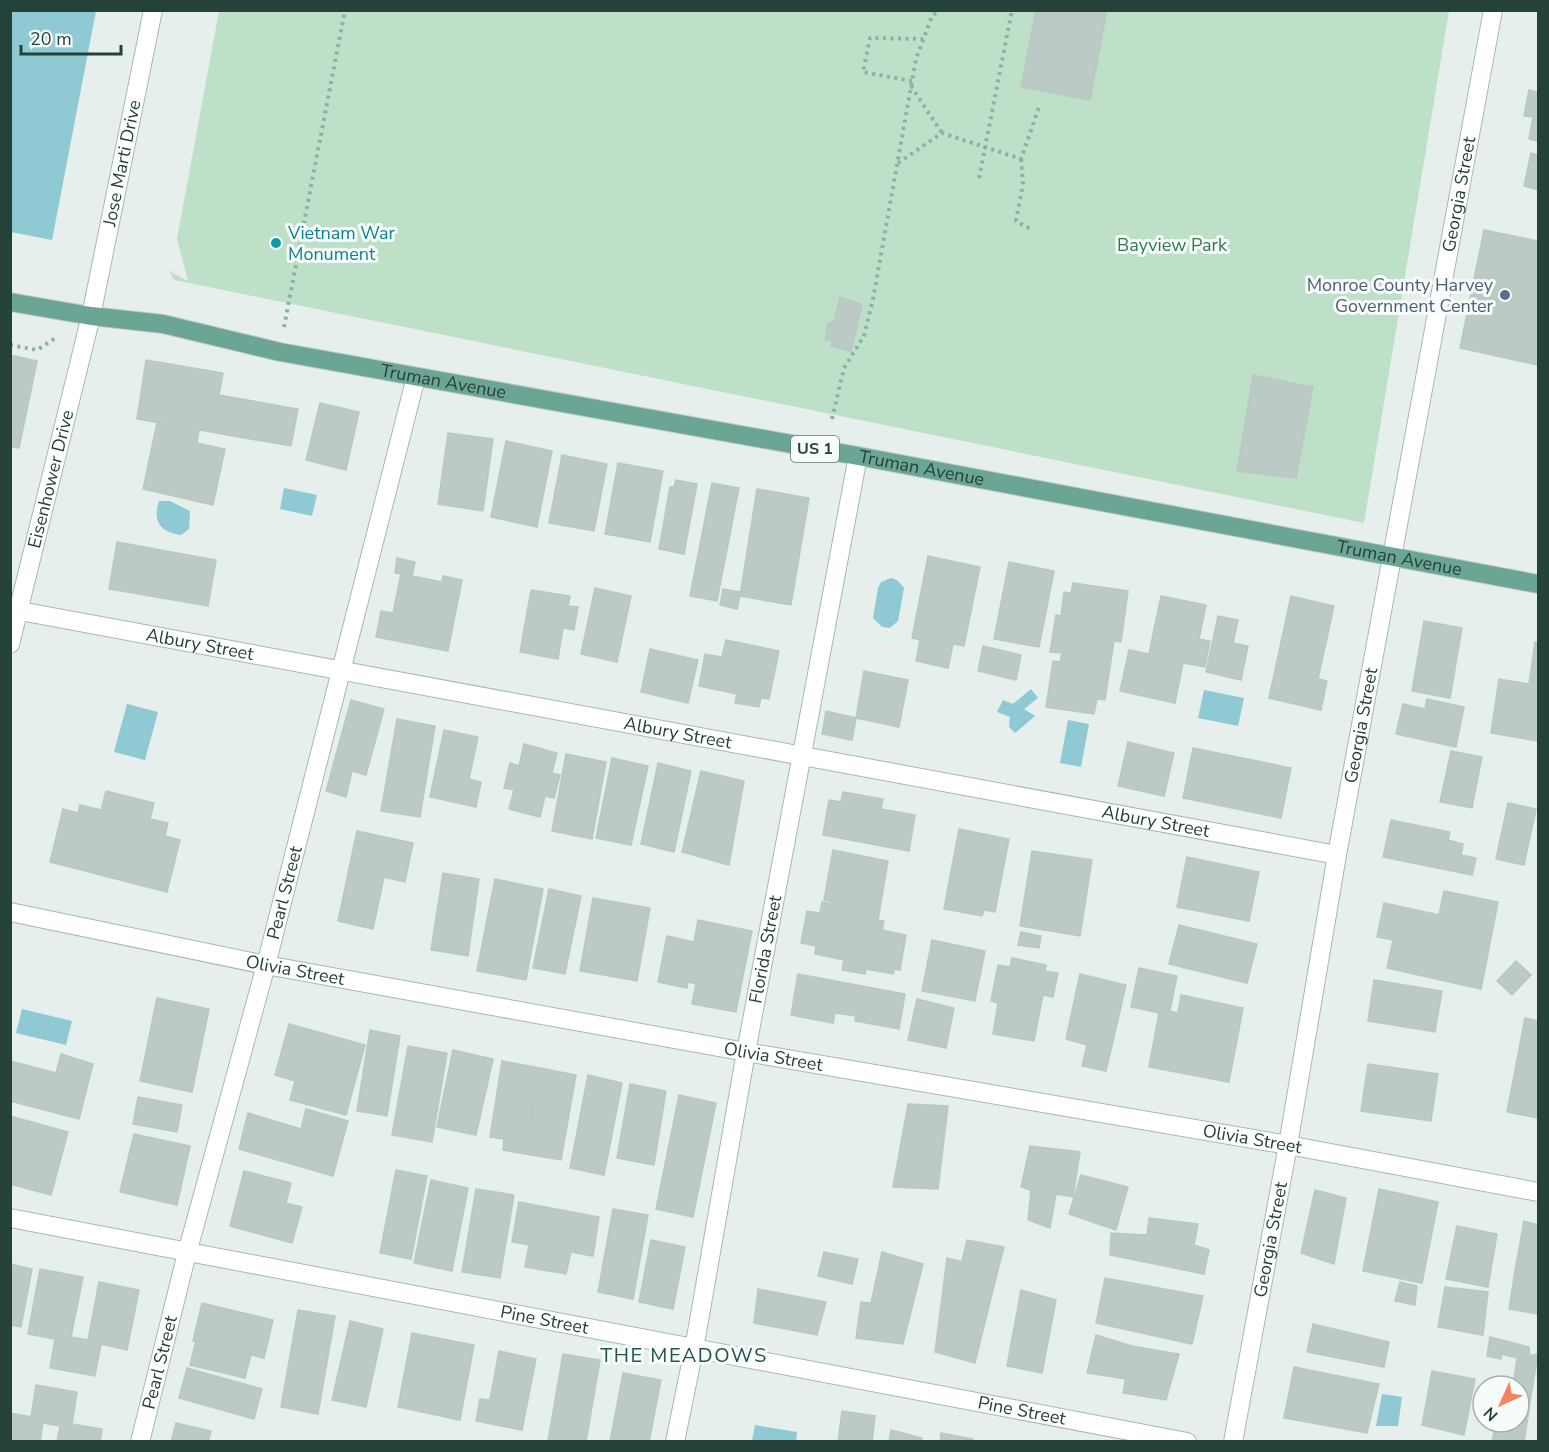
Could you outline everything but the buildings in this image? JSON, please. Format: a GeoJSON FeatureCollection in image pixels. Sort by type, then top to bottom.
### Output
{"type":"FeatureCollection","features":[{"type":"Feature","properties":{"kind":"main road","name":"US 1"},"geometry":{"type":"LineString","coordinates":[[10,302],[91,316]]}},
{"type":"Feature","properties":{"kind":"main road","name":"Truman Avenue"},"geometry":{"type":"LineString","coordinates":[[91,316],[163,324],[280,352],[858,456],[1539,584]]}},
{"type":"Feature","properties":{"kind":"street","name":"Jose Marti Drive"},"geometry":{"type":"LineString","coordinates":[[91,316],[153,10]]}},
{"type":"Feature","properties":{"kind":"street","name":"Georgia Street"},"geometry":{"type":"LineString","coordinates":[[1233,1442],[1337,855],[1492,10]]}},
{"type":"Feature","properties":{"kind":"street","name":"Eisenhower Drive"},"geometry":{"type":"LineString","coordinates":[[10,644],[91,316]]}},
{"type":"Feature","properties":{"kind":"street","name":"Pearl Street"},"geometry":{"type":"LineString","coordinates":[[140,1442],[187,1253],[266,965],[416,377]]}},
{"type":"Feature","properties":{"kind":"street","name":"Florida Street"},"geometry":{"type":"LineString","coordinates":[[675,1442],[858,456]]}},
{"type":"Feature","properties":{"kind":"street","name":"Albury Street"},"geometry":{"type":"LineString","coordinates":[[20,611],[1337,855]]}},
{"type":"Feature","properties":{"kind":"street","name":"Olivia Street"},"geometry":{"type":"LineString","coordinates":[[10,912],[266,965],[746,1052],[1287,1145],[1539,1192]]}},
{"type":"Feature","properties":{"kind":"street","name":"Pine Street"},"geometry":{"type":"LineString","coordinates":[[10,1218],[1186,1442]]}},
{"type":"Feature","properties":{"kind":"path"},"geometry":{"type":"LineString","coordinates":[[280,352],[345,10]]}},
{"type":"Feature","properties":{"kind":"path"},"geometry":{"type":"LineString","coordinates":[[832,419],[843,368],[864,336],[873,300],[916,59],[932,16],[939,10]]}},
{"type":"Feature","properties":{"kind":"path"},"geometry":{"type":"LineString","coordinates":[[979,178],[1012,10]]}},
{"type":"Feature","properties":{"kind":"path"},"geometry":{"type":"LineString","coordinates":[[923,39],[870,38],[863,72],[911,84],[942,133],[1021,159]]}},
{"type":"Feature","properties":{"kind":"path"},"geometry":{"type":"LineString","coordinates":[[1031,229],[1017,220],[1023,184],[1021,159],[1040,104]]}},
{"type":"Feature","properties":{"kind":"path"},"geometry":{"type":"LineString","coordinates":[[897,163],[942,133]]}},
{"type":"Feature","properties":{"kind":"green space","name":"Bayview Park"},"geometry":{"type":"Polygon","coordinates":[[[219,11],[1449,11],[1364,523],[174,280],[169,271],[188,281],[177,239],[219,11]]]}},
{"type":"Feature","properties":{"kind":"water"},"geometry":{"type":"Polygon","coordinates":[[[10,11],[96,11],[52,240],[11,232],[10,11]]]}},
{"type":"Feature","properties":{"kind":"water"},"geometry":{"type":"Polygon","coordinates":[[[284,488],[317,495],[312,516],[280,509],[284,488]]]}},
{"type":"Feature","properties":{"kind":"water"},"geometry":{"type":"Polygon","coordinates":[[[159,501],[170,501],[190,511],[189,529],[181,535],[163,528],[157,515],[159,501]]]}},
{"type":"Feature","properties":{"kind":"water"},"geometry":{"type":"Polygon","coordinates":[[[891,578],[897,580],[904,588],[898,621],[890,628],[882,627],[873,618],[878,588],[881,582],[891,578]]]}},
{"type":"Feature","properties":{"kind":"water"},"geometry":{"type":"Polygon","coordinates":[[[1031,689],[1038,698],[1024,709],[1035,716],[1015,733],[1009,727],[1010,717],[997,712],[1003,700],[1013,704],[1031,689]]]}},
{"type":"Feature","properties":{"kind":"water"},"geometry":{"type":"Polygon","coordinates":[[[1204,690],[1244,698],[1238,726],[1198,718],[1204,690]]]}},
{"type":"Feature","properties":{"kind":"water"},"geometry":{"type":"Polygon","coordinates":[[[127,704],[158,712],[145,760],[114,752],[127,704]]]}},
{"type":"Feature","properties":{"kind":"water"},"geometry":{"type":"Polygon","coordinates":[[[1068,720],[1089,724],[1081,767],[1060,763],[1068,720]]]}},
{"type":"Feature","properties":{"kind":"water"},"geometry":{"type":"Polygon","coordinates":[[[22,1009],[72,1021],[66,1045],[16,1033],[22,1009]]]}},
{"type":"Feature","properties":{"kind":"water"},"geometry":{"type":"Polygon","coordinates":[[[1382,1394],[1402,1397],[1398,1426],[1376,1426],[1382,1394]]]}},
{"type":"Feature","properties":{"kind":"water"},"geometry":{"type":"Polygon","coordinates":[[[755,1425],[797,1432],[796,1441],[752,1441],[755,1425]]]}},
{"type":"Feature","properties":{"kind":"place","name":"Vietnam War Monument"},"geometry":{"type":"Point","coordinates":[276,243]}},
{"type":"Feature","properties":{"kind":"place","name":"Monroe County Harvey Government Center"},"geometry":{"type":"Point","coordinates":[1505,295]}},
{"type":"Feature","properties":{"kind":"district","name":"THE MEADOWS"},"geometry":{"type":"Point","coordinates":[684,1355]}}]}
